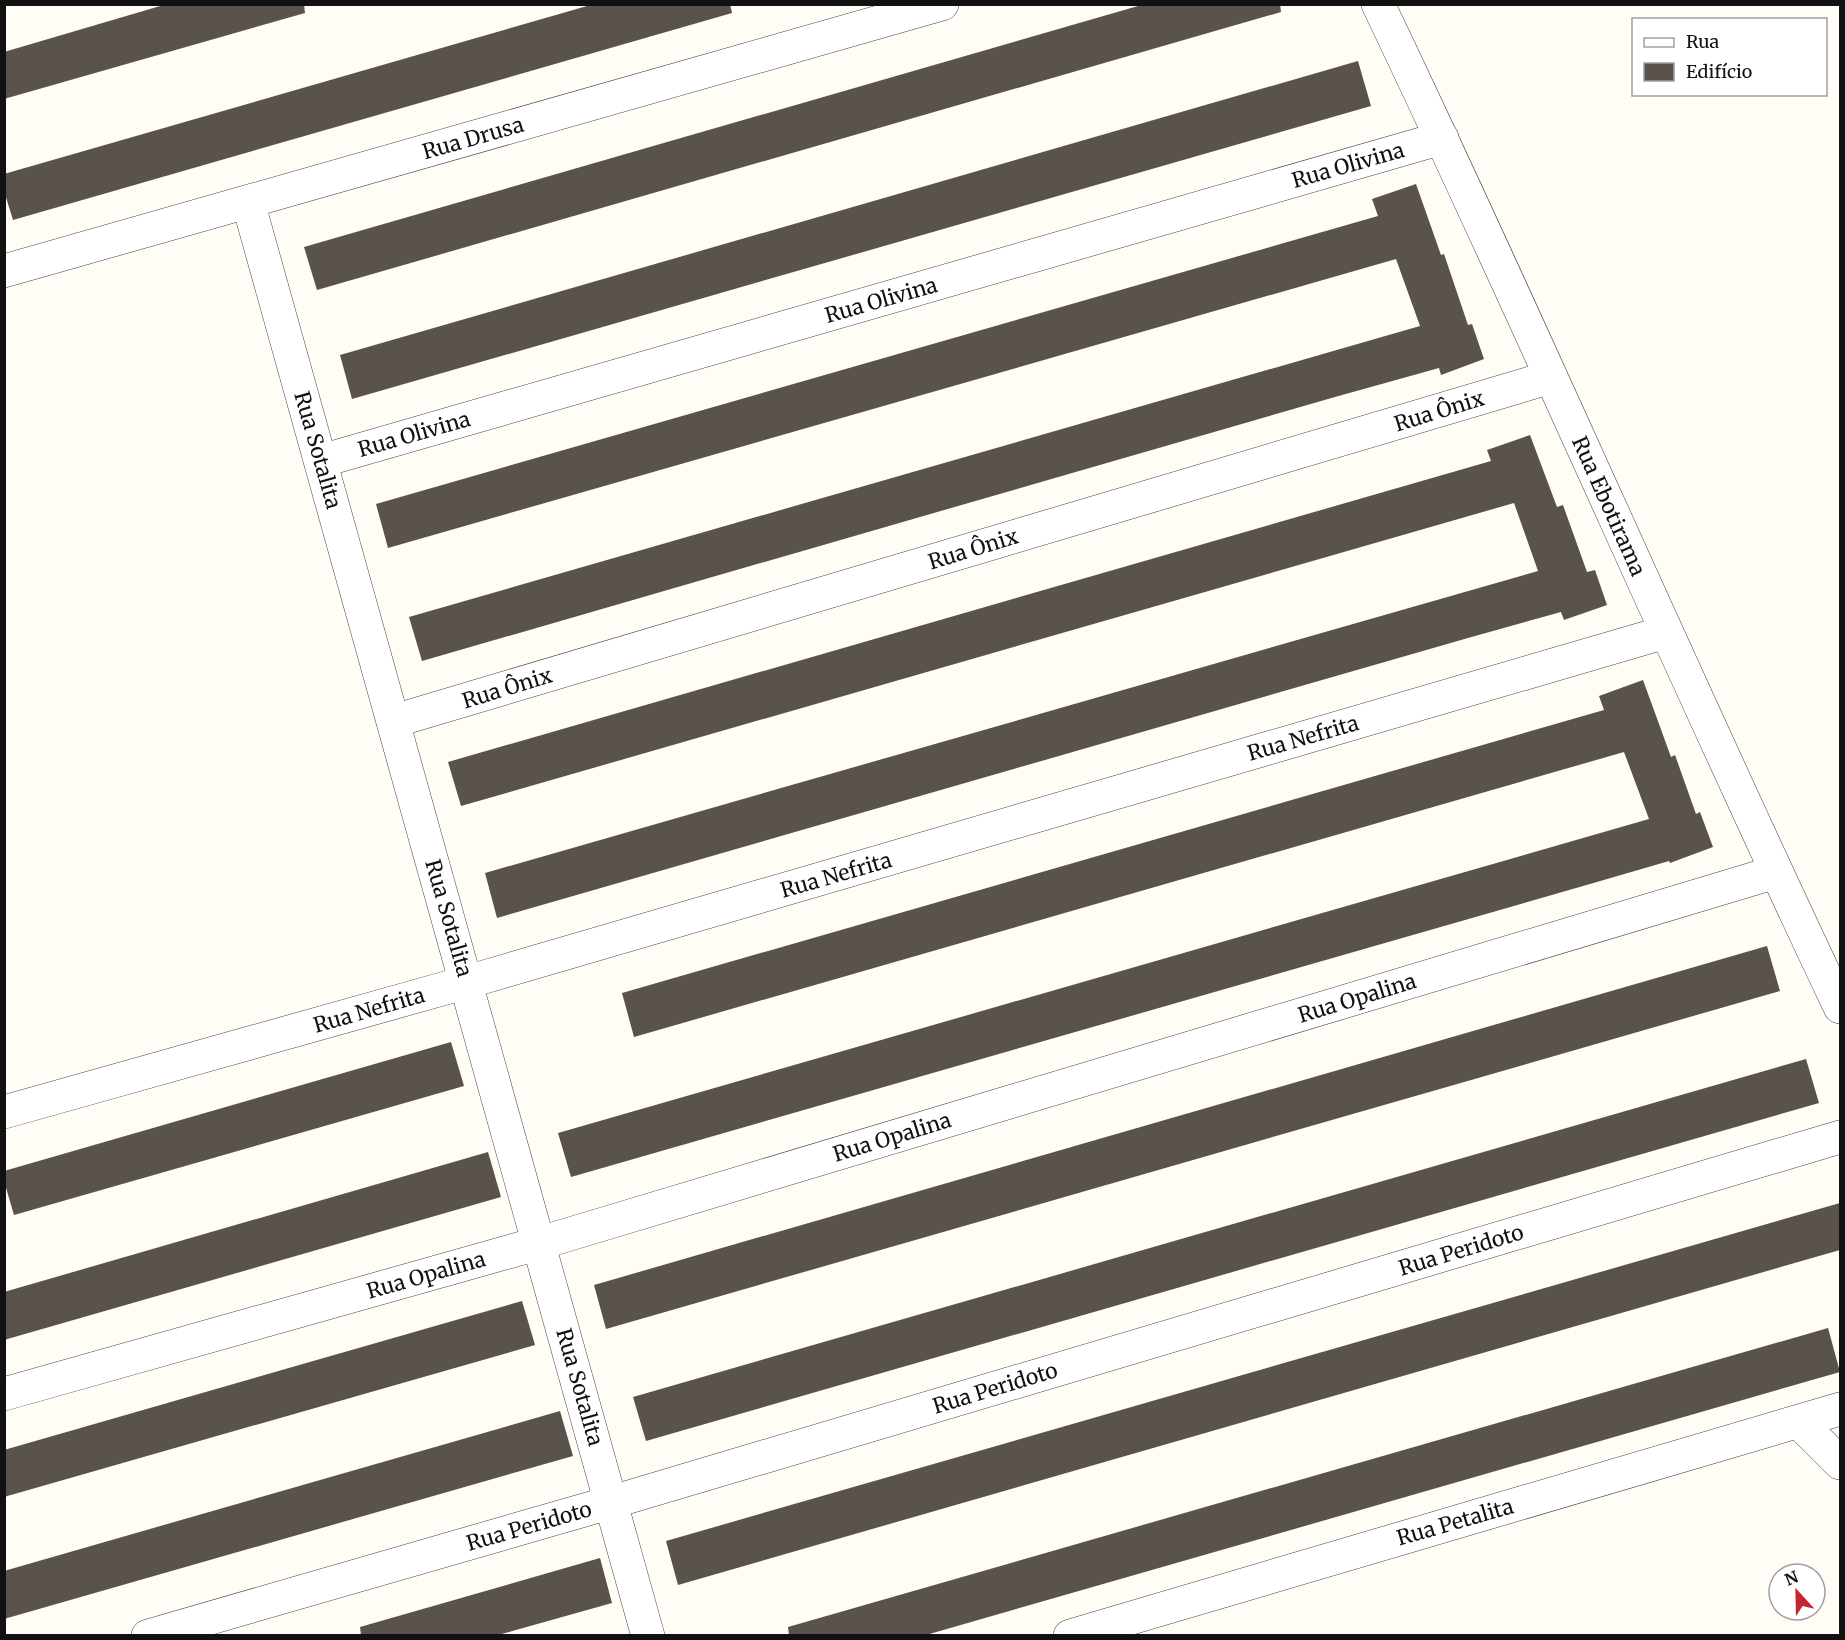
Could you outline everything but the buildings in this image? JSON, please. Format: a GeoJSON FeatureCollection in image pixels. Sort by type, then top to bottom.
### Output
{"type":"FeatureCollection","features":[{"type":"Feature","properties":{"kind":"street","name":"Rua Drusa"},"geometry":{"type":"LineString","coordinates":[[4,272],[942,4]]}},
{"type":"Feature","properties":{"kind":"street","name":"Rua Ebotirama"},"geometry":{"type":"LineString","coordinates":[[1378,4],[1442,138],[1666,632],[1840,1007]]}},
{"type":"Feature","properties":{"kind":"street","name":"Rua Olivina"},"geometry":{"type":"LineString","coordinates":[[321,461],[1442,138]]}},
{"type":"Feature","properties":{"kind":"street","name":"Rua Sotalita"},"geometry":{"type":"LineString","coordinates":[[248,202],[648,1635]]}},
{"type":"Feature","properties":{"kind":"street","name":"Rua Ônix"},"geometry":{"type":"LineString","coordinates":[[394,721],[1551,377]]}},
{"type":"Feature","properties":{"kind":"street","name":"Rua Nefrita"},"geometry":{"type":"LineString","coordinates":[[4,1112],[467,982],[1666,632]]}},
{"type":"Feature","properties":{"kind":"street","name":"Rua Opalina"},"geometry":{"type":"LineString","coordinates":[[4,1394],[540,1243],[1776,872]]}},
{"type":"Feature","properties":{"kind":"street","name":"Rua Peridoto"},"geometry":{"type":"LineString","coordinates":[[148,1635],[612,1502],[1840,1137]]}},
{"type":"Feature","properties":{"kind":"street","name":"Rua Petalita"},"geometry":{"type":"LineString","coordinates":[[1070,1635],[1840,1409]]}},
{"type":"Feature","properties":{"kind":"street"},"geometry":{"type":"LineString","coordinates":[[1799,1422],[1840,1463]]}}]}
